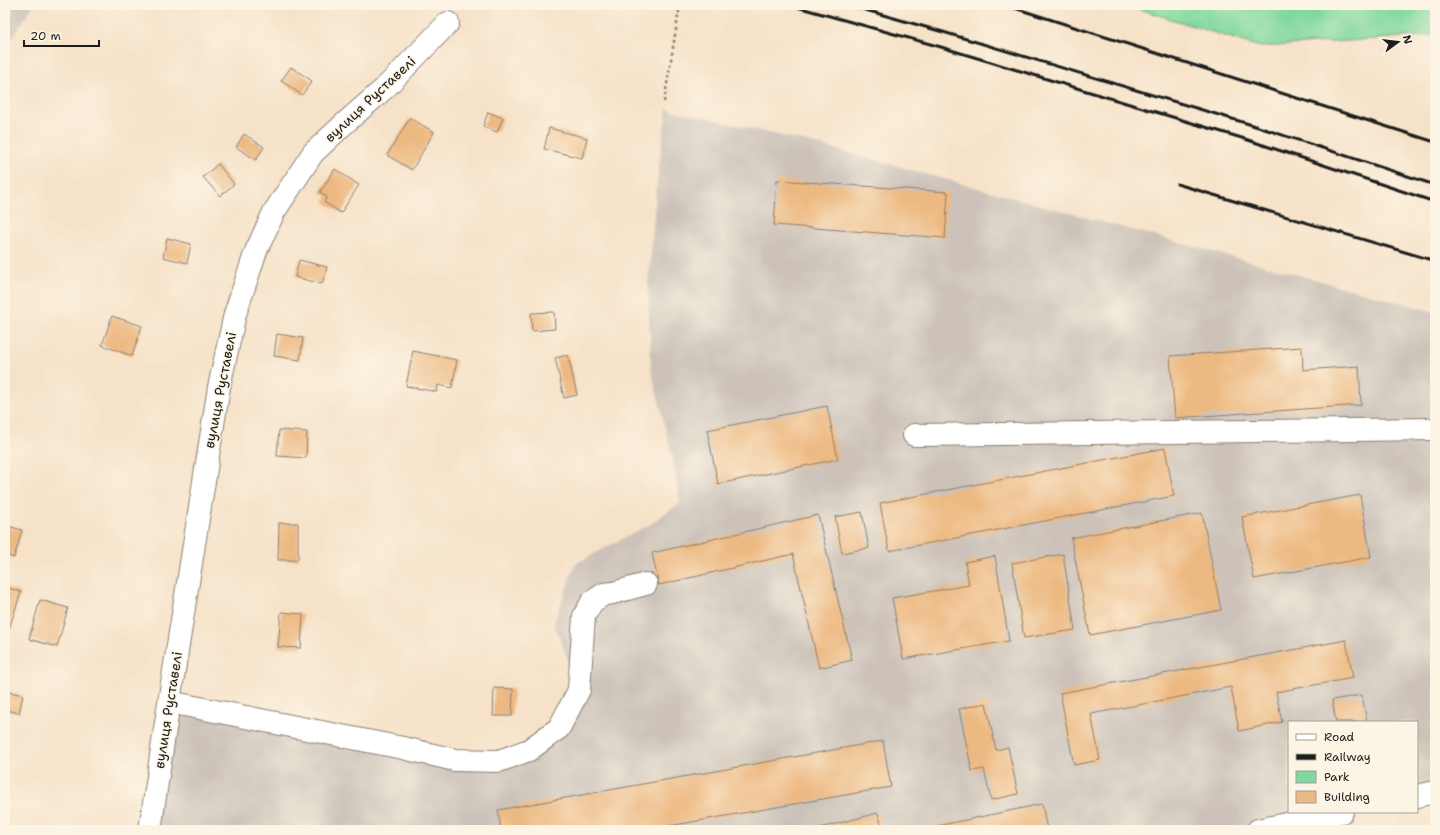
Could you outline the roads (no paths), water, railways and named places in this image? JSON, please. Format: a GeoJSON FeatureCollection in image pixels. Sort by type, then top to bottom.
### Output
{"type":"FeatureCollection","features":[{"type":"Feature","properties":{"kind":"street","name":"вулиця Руставелі"},"geometry":{"type":"LineString","coordinates":[[150,830],[168,702],[219,387],[235,314],[256,251],[274,212],[314,152],[385,88],[448,24]]}},
{"type":"Feature","properties":{"kind":"street"},"geometry":{"type":"LineString","coordinates":[[914,435],[1435,429]]}},
{"type":"Feature","properties":{"kind":"street"},"geometry":{"type":"LineString","coordinates":[[168,702],[403,748],[455,760],[498,761],[529,750],[559,728],[579,690],[584,616],[592,602],[604,594],[614,593],[646,584]]}},
{"type":"Feature","properties":{"kind":"street"},"geometry":{"type":"LineString","coordinates":[[1418,796],[1435,792]]}},
{"type":"Feature","properties":{"kind":"street"},"geometry":{"type":"LineString","coordinates":[[1258,830],[1337,813]]}},
{"type":"Feature","properties":{"kind":"railway"},"geometry":{"type":"LineString","coordinates":[[790,5],[941,47],[1245,139],[1435,202]]}},
{"type":"Feature","properties":{"kind":"railway"},"geometry":{"type":"LineString","coordinates":[[848,5],[1249,124],[1435,185]]}},
{"type":"Feature","properties":{"kind":"railway"},"geometry":{"type":"LineString","coordinates":[[1005,5],[1435,142]]}},
{"type":"Feature","properties":{"kind":"railway"},"geometry":{"type":"LineString","coordinates":[[1177,184],[1435,261]]}}]}
